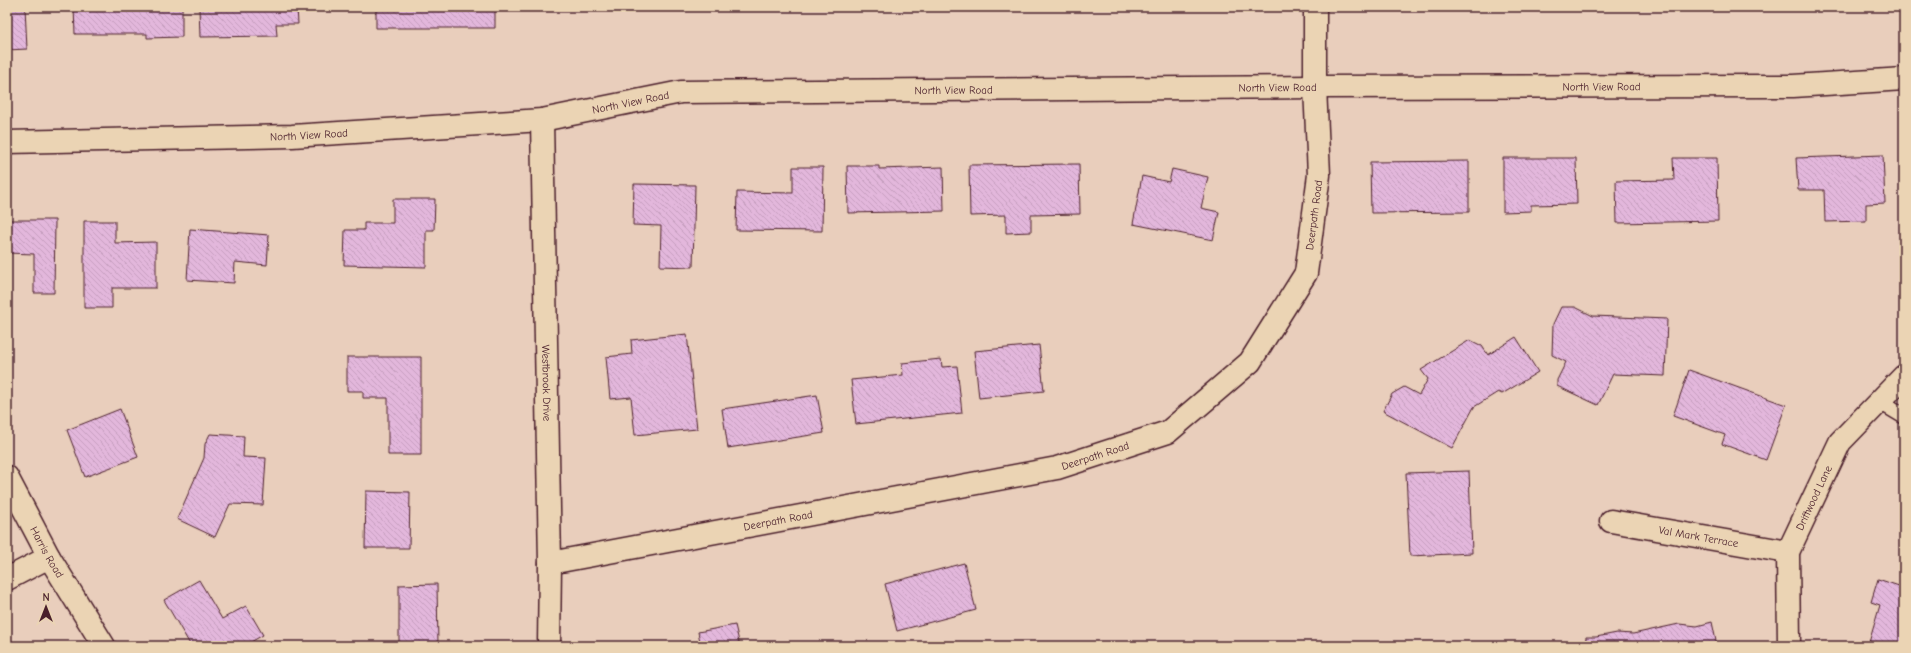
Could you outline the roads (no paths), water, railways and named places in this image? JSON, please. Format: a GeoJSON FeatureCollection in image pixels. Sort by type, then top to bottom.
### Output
{"type":"FeatureCollection","features":[{"type":"Feature","properties":{"kind":"street","name":"Deerpath Road"},"geometry":{"type":"LineString","coordinates":[[550,563],[1057,468],[1168,432],[1250,362],[1306,273],[1319,175],[1315,87],[1316,7]]}},
{"type":"Feature","properties":{"kind":"street","name":"North View Road"},"geometry":{"type":"LineString","coordinates":[[7,142],[292,136],[542,120],[681,92],[1315,87],[1793,86],[1904,79]]}},
{"type":"Feature","properties":{"kind":"street","name":"Westbrook Drive"},"geometry":{"type":"LineString","coordinates":[[542,120],[550,563],[549,646]]}},
{"type":"Feature","properties":{"kind":"street","name":"Driftwood Lane"},"geometry":{"type":"LineString","coordinates":[[1789,646],[1788,552],[1840,442],[1904,376]]}},
{"type":"Feature","properties":{"kind":"street","name":"Harris Road"},"geometry":{"type":"LineString","coordinates":[[7,477],[49,557],[104,646]]}},
{"type":"Feature","properties":{"kind":"street","name":"Val Mark Terrace"},"geometry":{"type":"LineString","coordinates":[[1610,521],[1788,552]]}},
{"type":"Feature","properties":{"kind":"street"},"geometry":{"type":"LineString","coordinates":[[7,578],[49,557]]}},
{"type":"Feature","properties":{"kind":"lane"},"geometry":{"type":"LineString","coordinates":[[1879,401],[1904,416]]}}]}
